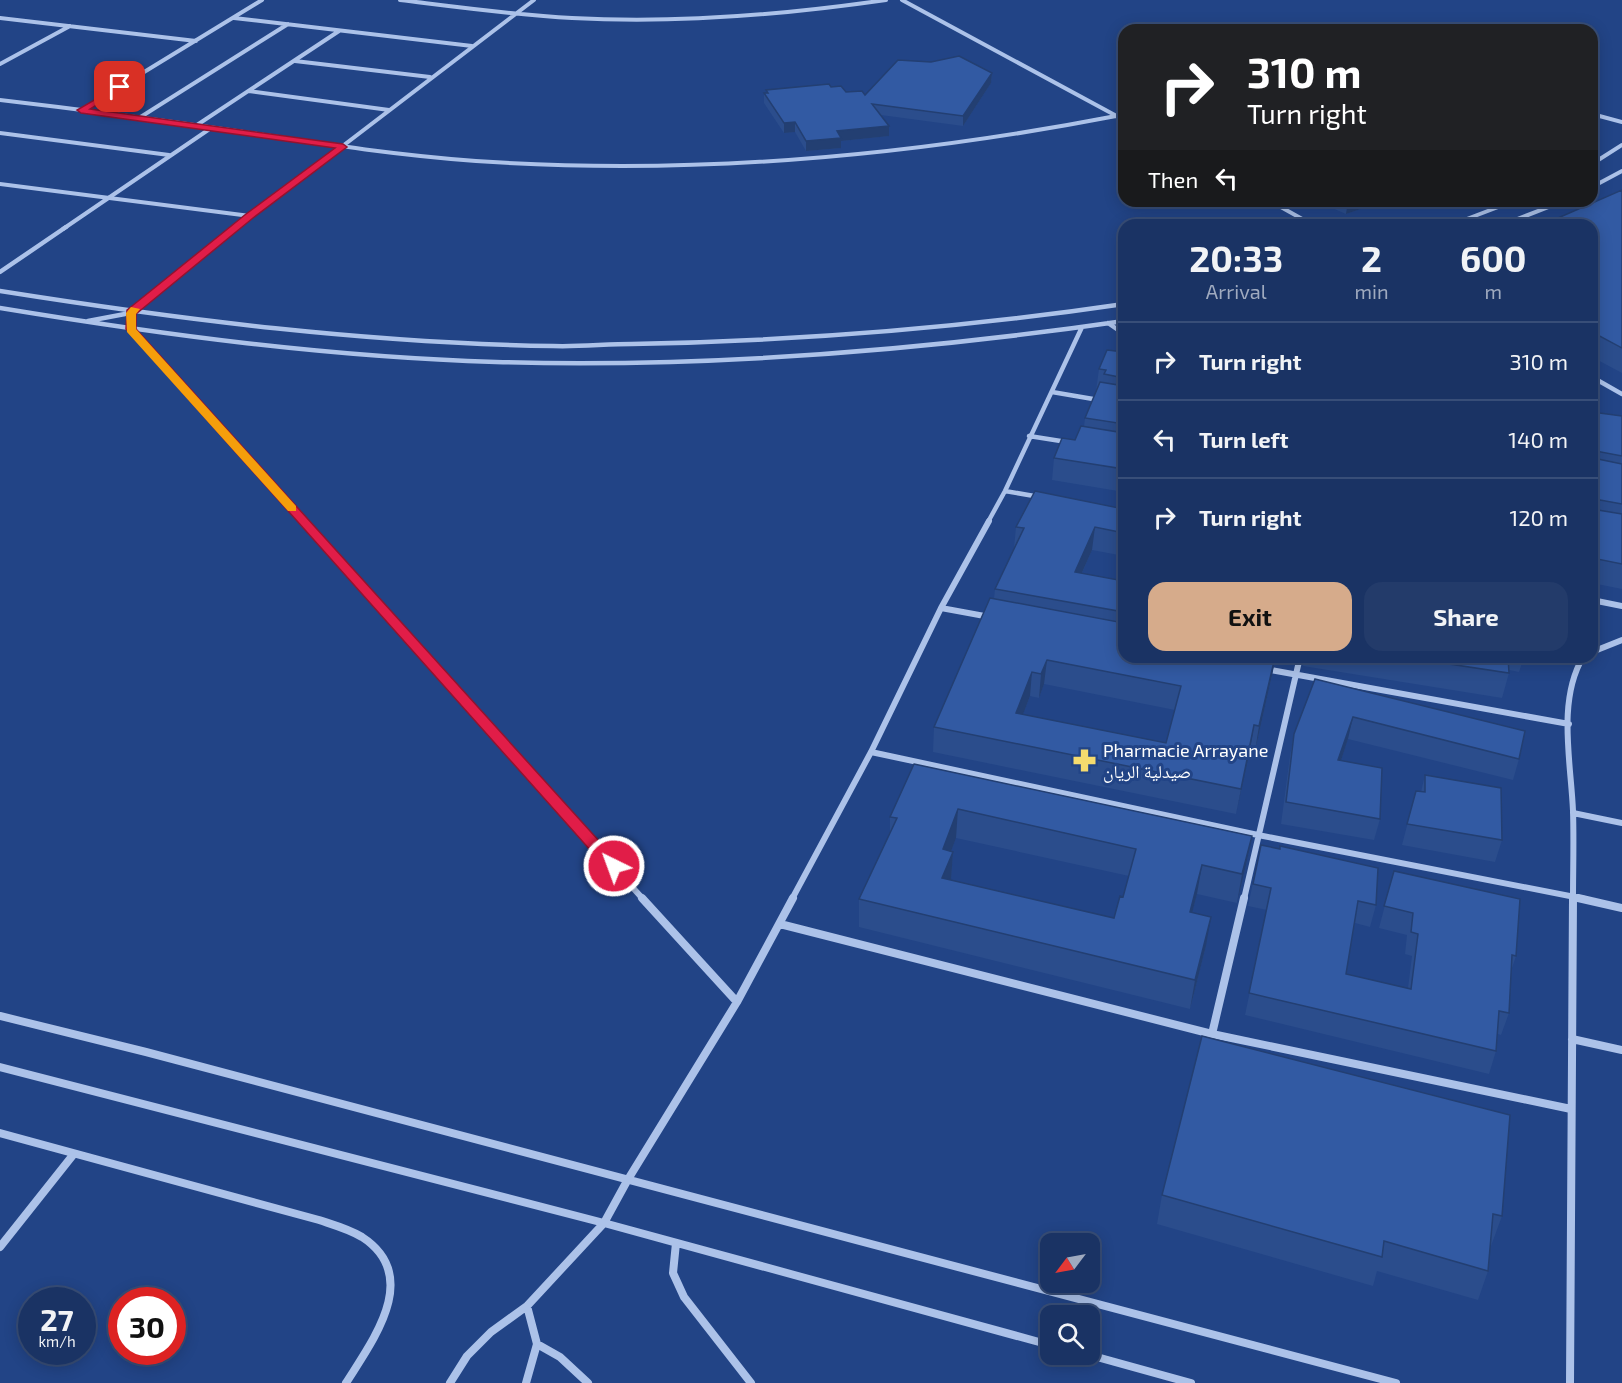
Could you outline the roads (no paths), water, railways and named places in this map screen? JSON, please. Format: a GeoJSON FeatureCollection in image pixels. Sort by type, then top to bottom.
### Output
{"type":"FeatureCollection","features":[{"type":"Feature","properties":{"kind":"street"},"geometry":{"type":"LineString","coordinates":[[81,110],[262,0]]}},
{"type":"Feature","properties":{"kind":"street"},"geometry":{"type":"LineString","coordinates":[[400,0],[516,14],[599,20],[706,18],[806,11],[886,0]]}},
{"type":"Feature","properties":{"kind":"street"},"geometry":{"type":"LineString","coordinates":[[84,322],[131,313],[250,216],[534,0]]}},
{"type":"Feature","properties":{"kind":"street"},"geometry":{"type":"LineString","coordinates":[[902,0],[1116,116]]}},
{"type":"Feature","properties":{"kind":"street"},"geometry":{"type":"LineString","coordinates":[[0,18],[196,42]]}},
{"type":"Feature","properties":{"kind":"street"},"geometry":{"type":"LineString","coordinates":[[234,18],[472,46]]}},
{"type":"Feature","properties":{"kind":"street"},"geometry":{"type":"LineString","coordinates":[[139,118],[289,24]]}},
{"type":"Feature","properties":{"kind":"street"},"geometry":{"type":"LineString","coordinates":[[0,63],[70,26]]}},
{"type":"Feature","properties":{"kind":"street"},"geometry":{"type":"LineString","coordinates":[[196,125],[339,31]]}},
{"type":"Feature","properties":{"kind":"street"},"geometry":{"type":"LineString","coordinates":[[294,61],[430,77]]}},
{"type":"Feature","properties":{"kind":"street"},"geometry":{"type":"LineString","coordinates":[[248,91],[389,110]]}},
{"type":"Feature","properties":{"kind":"street"},"geometry":{"type":"LineString","coordinates":[[0,100],[408,155],[528,164],[674,168],[883,155],[1012,137],[1116,116]]}},
{"type":"Feature","properties":{"kind":"street"},"geometry":{"type":"LineString","coordinates":[[1598,116],[1622,122]]}},
{"type":"Feature","properties":{"kind":"street"},"geometry":{"type":"LineString","coordinates":[[0,272],[211,128]]}},
{"type":"Feature","properties":{"kind":"street"},"geometry":{"type":"LineString","coordinates":[[0,134],[170,155]]}},
{"type":"Feature","properties":{"kind":"street"},"geometry":{"type":"LineString","coordinates":[[1598,160],[1622,145]]}},
{"type":"Feature","properties":{"kind":"street"},"geometry":{"type":"LineString","coordinates":[[1598,184],[1622,171]]}},
{"type":"Feature","properties":{"kind":"street"},"geometry":{"type":"LineString","coordinates":[[1616,175],[1622,177]]}},
{"type":"Feature","properties":{"kind":"street"},"geometry":{"type":"LineString","coordinates":[[0,183],[107,199],[250,216]]}},
{"type":"Feature","properties":{"kind":"street"},"geometry":{"type":"LineString","coordinates":[[1281,207],[1302,219]]}},
{"type":"Feature","properties":{"kind":"street"},"geometry":{"type":"LineString","coordinates":[[1466,219],[1498,207]]}},
{"type":"Feature","properties":{"kind":"street"},"geometry":{"type":"LineString","coordinates":[[1518,219],[1548,207]]}},
{"type":"Feature","properties":{"kind":"street"},"geometry":{"type":"LineString","coordinates":[[0,291],[131,313],[336,334],[549,346],[708,343],[835,337],[1019,319],[1118,305]]}},
{"type":"Feature","properties":{"kind":"street"},"geometry":{"type":"LineString","coordinates":[[0,308],[131,329],[246,344],[475,361],[613,362],[825,355],[929,346],[1118,322]]}},
{"type":"Feature","properties":{"kind":"street"},"geometry":{"type":"LineString","coordinates":[[131,313],[131,329],[429,664],[737,1002]]}},
{"type":"Feature","properties":{"kind":"street"},"geometry":{"type":"LineString","coordinates":[[1108,323],[1118,330]]}},
{"type":"Feature","properties":{"kind":"street"},"geometry":{"type":"LineString","coordinates":[[450,1383],[467,1356],[491,1332],[527,1306],[604,1223],[627,1181],[737,1002],[871,752],[941,608],[1005,491],[1082,327]]}},
{"type":"Feature","properties":{"kind":"street"},"geometry":{"type":"LineString","coordinates":[[1598,380],[1622,394]]}},
{"type":"Feature","properties":{"kind":"street"},"geometry":{"type":"LineString","coordinates":[[1052,392],[1103,400]]}},
{"type":"Feature","properties":{"kind":"street"},"geometry":{"type":"LineString","coordinates":[[1029,436],[1076,443]]}},
{"type":"Feature","properties":{"kind":"street"},"geometry":{"type":"LineString","coordinates":[[1005,491],[1053,499]]}},
{"type":"Feature","properties":{"kind":"street"},"geometry":{"type":"LineString","coordinates":[[1598,601],[1622,606]]}},
{"type":"Feature","properties":{"kind":"street"},"geometry":{"type":"LineString","coordinates":[[941,608],[998,618]]}},
{"type":"Feature","properties":{"kind":"street"},"geometry":{"type":"LineString","coordinates":[[1598,650],[1620,642]]}},
{"type":"Feature","properties":{"kind":"street"},"geometry":{"type":"LineString","coordinates":[[1212,1034],[1299,663]]}},
{"type":"Feature","properties":{"kind":"street"},"geometry":{"type":"LineString","coordinates":[[1570,1383],[1573,813],[1569,724],[1572,678],[1579,663]]}},
{"type":"Feature","properties":{"kind":"street"},"geometry":{"type":"LineString","coordinates":[[1253,667],[1569,724]]}},
{"type":"Feature","properties":{"kind":"street"},"geometry":{"type":"LineString","coordinates":[[871,752],[1258,836],[1572,896],[1622,908]]}},
{"type":"Feature","properties":{"kind":"street"},"geometry":{"type":"LineString","coordinates":[[1573,813],[1622,823]]}},
{"type":"Feature","properties":{"kind":"street"},"geometry":{"type":"LineString","coordinates":[[780,924],[1212,1034],[1571,1109]]}},
{"type":"Feature","properties":{"kind":"street"},"geometry":{"type":"LineString","coordinates":[[0,1016],[146,1052],[1396,1383]]}},
{"type":"Feature","properties":{"kind":"street"},"geometry":{"type":"LineString","coordinates":[[1572,1039],[1622,1050]]}},
{"type":"Feature","properties":{"kind":"street"},"geometry":{"type":"LineString","coordinates":[[0,1067],[604,1223],[1040,1342]]}},
{"type":"Feature","properties":{"kind":"street"},"geometry":{"type":"LineString","coordinates":[[0,1133],[73,1155],[319,1220],[363,1237],[386,1261],[392,1281],[389,1299],[379,1324],[346,1383]]}},
{"type":"Feature","properties":{"kind":"street"},"geometry":{"type":"LineString","coordinates":[[0,1247],[73,1155]]}},
{"type":"Feature","properties":{"kind":"street"},"geometry":{"type":"LineString","coordinates":[[676,1243],[673,1273],[684,1297],[751,1383]]}},
{"type":"Feature","properties":{"kind":"street"},"geometry":{"type":"LineString","coordinates":[[526,1383],[537,1344],[527,1306]]}},
{"type":"Feature","properties":{"kind":"street"},"geometry":{"type":"LineString","coordinates":[[537,1344],[560,1357],[588,1383]]}},
{"type":"Feature","properties":{"kind":"street"},"geometry":{"type":"LineString","coordinates":[[1100,1358],[1191,1383]]}},
{"type":"Feature","properties":{"kind":"place","name":"Pharmacie Arrayane صيدلية الريان"},"geometry":{"type":"Point","coordinates":[1085,760]}}]}
